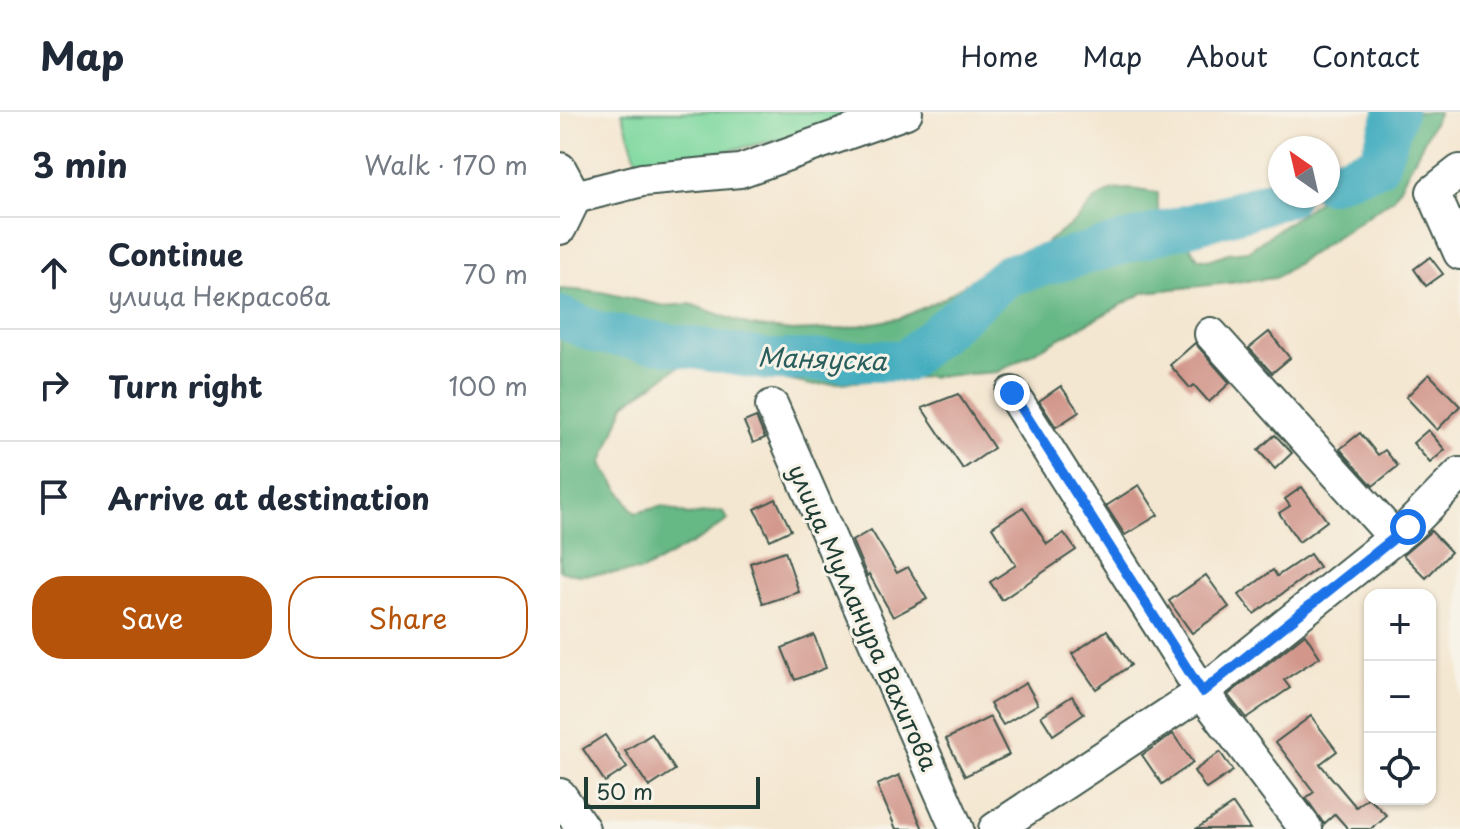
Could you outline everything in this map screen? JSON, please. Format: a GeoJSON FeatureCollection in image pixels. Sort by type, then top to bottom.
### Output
{"type":"FeatureCollection","features":[{"type":"Feature","properties":{"kind":"street"},"geometry":{"type":"LineString","coordinates":[[560,228],[567,183],[740,171],[906,112]]}},
{"type":"Feature","properties":{"kind":"street"},"geometry":{"type":"LineString","coordinates":[[1455,243],[1433,192],[1460,171]]}},
{"type":"Feature","properties":{"kind":"street"},"geometry":{"type":"LineString","coordinates":[[1211,334],[1395,538]]}},
{"type":"Feature","properties":{"kind":"street"},"geometry":{"type":"LineString","coordinates":[[1012,393],[1202,692],[1306,829]]}},
{"type":"Feature","properties":{"kind":"street","name":"улица Мулланура Вахитова"},"geometry":{"type":"LineString","coordinates":[[772,406],[957,829]]}},
{"type":"Feature","properties":{"kind":"street"},"geometry":{"type":"LineString","coordinates":[[995,829],[1202,692],[1395,538],[1460,474]]}},
{"type":"Feature","properties":{"kind":"street"},"geometry":{"type":"LineString","coordinates":[[560,795],[583,829]]}},
{"type":"Feature","properties":{"kind":"green space"},"geometry":{"type":"Polygon","coordinates":[[[622,112],[906,112],[639,170],[622,112]]]}},
{"type":"Feature","properties":{"kind":"green space"},"geometry":{"type":"Polygon","coordinates":[[[1390,112],[1439,112],[1394,198],[1275,278],[1145,292],[998,372],[811,385],[688,360],[625,404],[602,464],[635,513],[663,506],[688,515],[722,511],[728,520],[642,571],[579,575],[560,571],[560,289],[601,292],[665,306],[690,304],[751,326],[792,331],[841,329],[901,318],[944,298],[986,270],[1040,247],[1076,221],[1094,201],[1112,190],[1158,193],[1158,209],[1162,218],[1198,258],[1209,260],[1228,253],[1248,251],[1308,208],[1340,208],[1340,189],[1368,152],[1390,112]]]}},
{"type":"Feature","properties":{"kind":"building"},"geometry":{"type":"Polygon","coordinates":[[[1430,257],[1443,274],[1426,286],[1414,269],[1430,257]]]}},
{"type":"Feature","properties":{"kind":"building"},"geometry":{"type":"Polygon","coordinates":[[[1269,332],[1290,358],[1272,373],[1249,348],[1269,332]]]}},
{"type":"Feature","properties":{"kind":"building"},"geometry":{"type":"Polygon","coordinates":[[[1195,343],[1230,383],[1209,402],[1194,385],[1190,388],[1170,365],[1195,343]]]}},
{"type":"Feature","properties":{"kind":"building"},"geometry":{"type":"Polygon","coordinates":[[[1429,374],[1460,406],[1437,430],[1406,397],[1429,374]]]}},
{"type":"Feature","properties":{"kind":"building"},"geometry":{"type":"Polygon","coordinates":[[[1061,386],[1079,412],[1056,427],[1039,401],[1061,386]]]}},
{"type":"Feature","properties":{"kind":"building"},"geometry":{"type":"Polygon","coordinates":[[[958,394],[994,448],[963,469],[922,408],[958,394]]]}},
{"type":"Feature","properties":{"kind":"building"},"geometry":{"type":"Polygon","coordinates":[[[756,417],[765,438],[753,443],[744,422],[756,417]]]}},
{"type":"Feature","properties":{"kind":"building"},"geometry":{"type":"Polygon","coordinates":[[[1428,430],[1445,450],[1430,463],[1413,443],[1428,430]]]}},
{"type":"Feature","properties":{"kind":"building"},"geometry":{"type":"Polygon","coordinates":[[[1360,433],[1378,455],[1385,450],[1398,466],[1373,486],[1340,449],[1360,433]]]}},
{"type":"Feature","properties":{"kind":"building"},"geometry":{"type":"Polygon","coordinates":[[[1275,435],[1292,453],[1275,469],[1258,450],[1275,435]]]}},
{"type":"Feature","properties":{"kind":"building"},"geometry":{"type":"Polygon","coordinates":[[[1139,485],[1158,515],[1125,535],[1106,506],[1139,485]]]}},
{"type":"Feature","properties":{"kind":"building"},"geometry":{"type":"Polygon","coordinates":[[[1302,487],[1327,521],[1299,542],[1279,513],[1290,506],[1285,499],[1302,487]]]}},
{"type":"Feature","properties":{"kind":"building"},"geometry":{"type":"Polygon","coordinates":[[[776,499],[791,530],[770,540],[755,509],[776,499]]]}},
{"type":"Feature","properties":{"kind":"building"},"geometry":{"type":"Polygon","coordinates":[[[1023,507],[1047,544],[1064,533],[1076,550],[1002,600],[990,582],[1016,565],[992,527],[1023,507]]]}},
{"type":"Feature","properties":{"kind":"building"},"geometry":{"type":"Polygon","coordinates":[[[871,530],[897,573],[908,567],[927,599],[893,617],[869,574],[867,576],[852,541],[871,530]]]}},
{"type":"Feature","properties":{"kind":"building"},"geometry":{"type":"Polygon","coordinates":[[[1431,531],[1451,552],[1426,578],[1403,555],[1431,531]]]}},
{"type":"Feature","properties":{"kind":"building"},"geometry":{"type":"Polygon","coordinates":[[[785,551],[799,592],[763,604],[750,563],[785,551]]]}},
{"type":"Feature","properties":{"kind":"building"},"geometry":{"type":"Polygon","coordinates":[[[1310,554],[1319,567],[1254,614],[1239,595],[1273,570],[1277,576],[1310,554]]]}},
{"type":"Feature","properties":{"kind":"building"},"geometry":{"type":"Polygon","coordinates":[[[1206,575],[1229,607],[1192,633],[1169,601],[1206,575]]]}},
{"type":"Feature","properties":{"kind":"building"},"geometry":{"type":"Polygon","coordinates":[[[1107,630],[1131,665],[1096,689],[1072,654],[1107,630]]]}},
{"type":"Feature","properties":{"kind":"building"},"geometry":{"type":"Polygon","coordinates":[[[1305,634],[1320,657],[1284,680],[1290,688],[1246,718],[1228,695],[1305,634]]]}},
{"type":"Feature","properties":{"kind":"building"},"geometry":{"type":"Polygon","coordinates":[[[814,635],[826,668],[795,680],[782,648],[814,635]]]}},
{"type":"Feature","properties":{"kind":"building"},"geometry":{"type":"Polygon","coordinates":[[[1026,683],[1038,704],[1003,725],[990,704],[1026,683]]]}},
{"type":"Feature","properties":{"kind":"building"},"geometry":{"type":"Polygon","coordinates":[[[1072,696],[1084,714],[1053,735],[1041,716],[1072,696]]]}},
{"type":"Feature","properties":{"kind":"building"},"geometry":{"type":"Polygon","coordinates":[[[1311,716],[1337,751],[1320,764],[1356,807],[1364,801],[1364,805],[1376,805],[1387,816],[1372,829],[1348,829],[1335,814],[1324,824],[1306,798],[1314,792],[1276,742],[1311,716]]]}},
{"type":"Feature","properties":{"kind":"building"},"geometry":{"type":"Polygon","coordinates":[[[990,717],[1009,755],[965,776],[946,739],[990,717]]]}},
{"type":"Feature","properties":{"kind":"building"},"geometry":{"type":"Polygon","coordinates":[[[652,734],[675,770],[649,787],[625,751],[652,734]]]}},
{"type":"Feature","properties":{"kind":"building"},"geometry":{"type":"Polygon","coordinates":[[[1173,734],[1193,763],[1162,784],[1142,755],[1173,734]]]}},
{"type":"Feature","properties":{"kind":"building"},"geometry":{"type":"Polygon","coordinates":[[[605,735],[627,768],[605,782],[583,749],[605,735]]]}},
{"type":"Feature","properties":{"kind":"building"},"geometry":{"type":"Polygon","coordinates":[[[1220,752],[1233,771],[1206,789],[1194,771],[1220,752]]]}},
{"type":"Feature","properties":{"kind":"building"},"geometry":{"type":"Polygon","coordinates":[[[899,775],[923,829],[896,829],[877,785],[899,775]]]}},
{"type":"Feature","properties":{"kind":"building"},"geometry":{"type":"Polygon","coordinates":[[[1233,804],[1250,829],[1196,829],[1233,804]]]}},
{"type":"Feature","properties":{"kind":"waterway","name":"Маняуска"},"geometry":{"type":"LineString","coordinates":[[1340,178],[1378,165],[1396,112]]}},
{"type":"Feature","properties":{"kind":"waterway","name":"Маняуска"},"geometry":{"type":"LineString","coordinates":[[560,317],[598,333],[769,360],[905,361],[1008,275],[1268,202]]}},
{"type":"Feature","properties":{"kind":"route"},"geometry":{"type":"LineString","coordinates":[[1012,393],[1202,692],[1408,527]]}}]}
